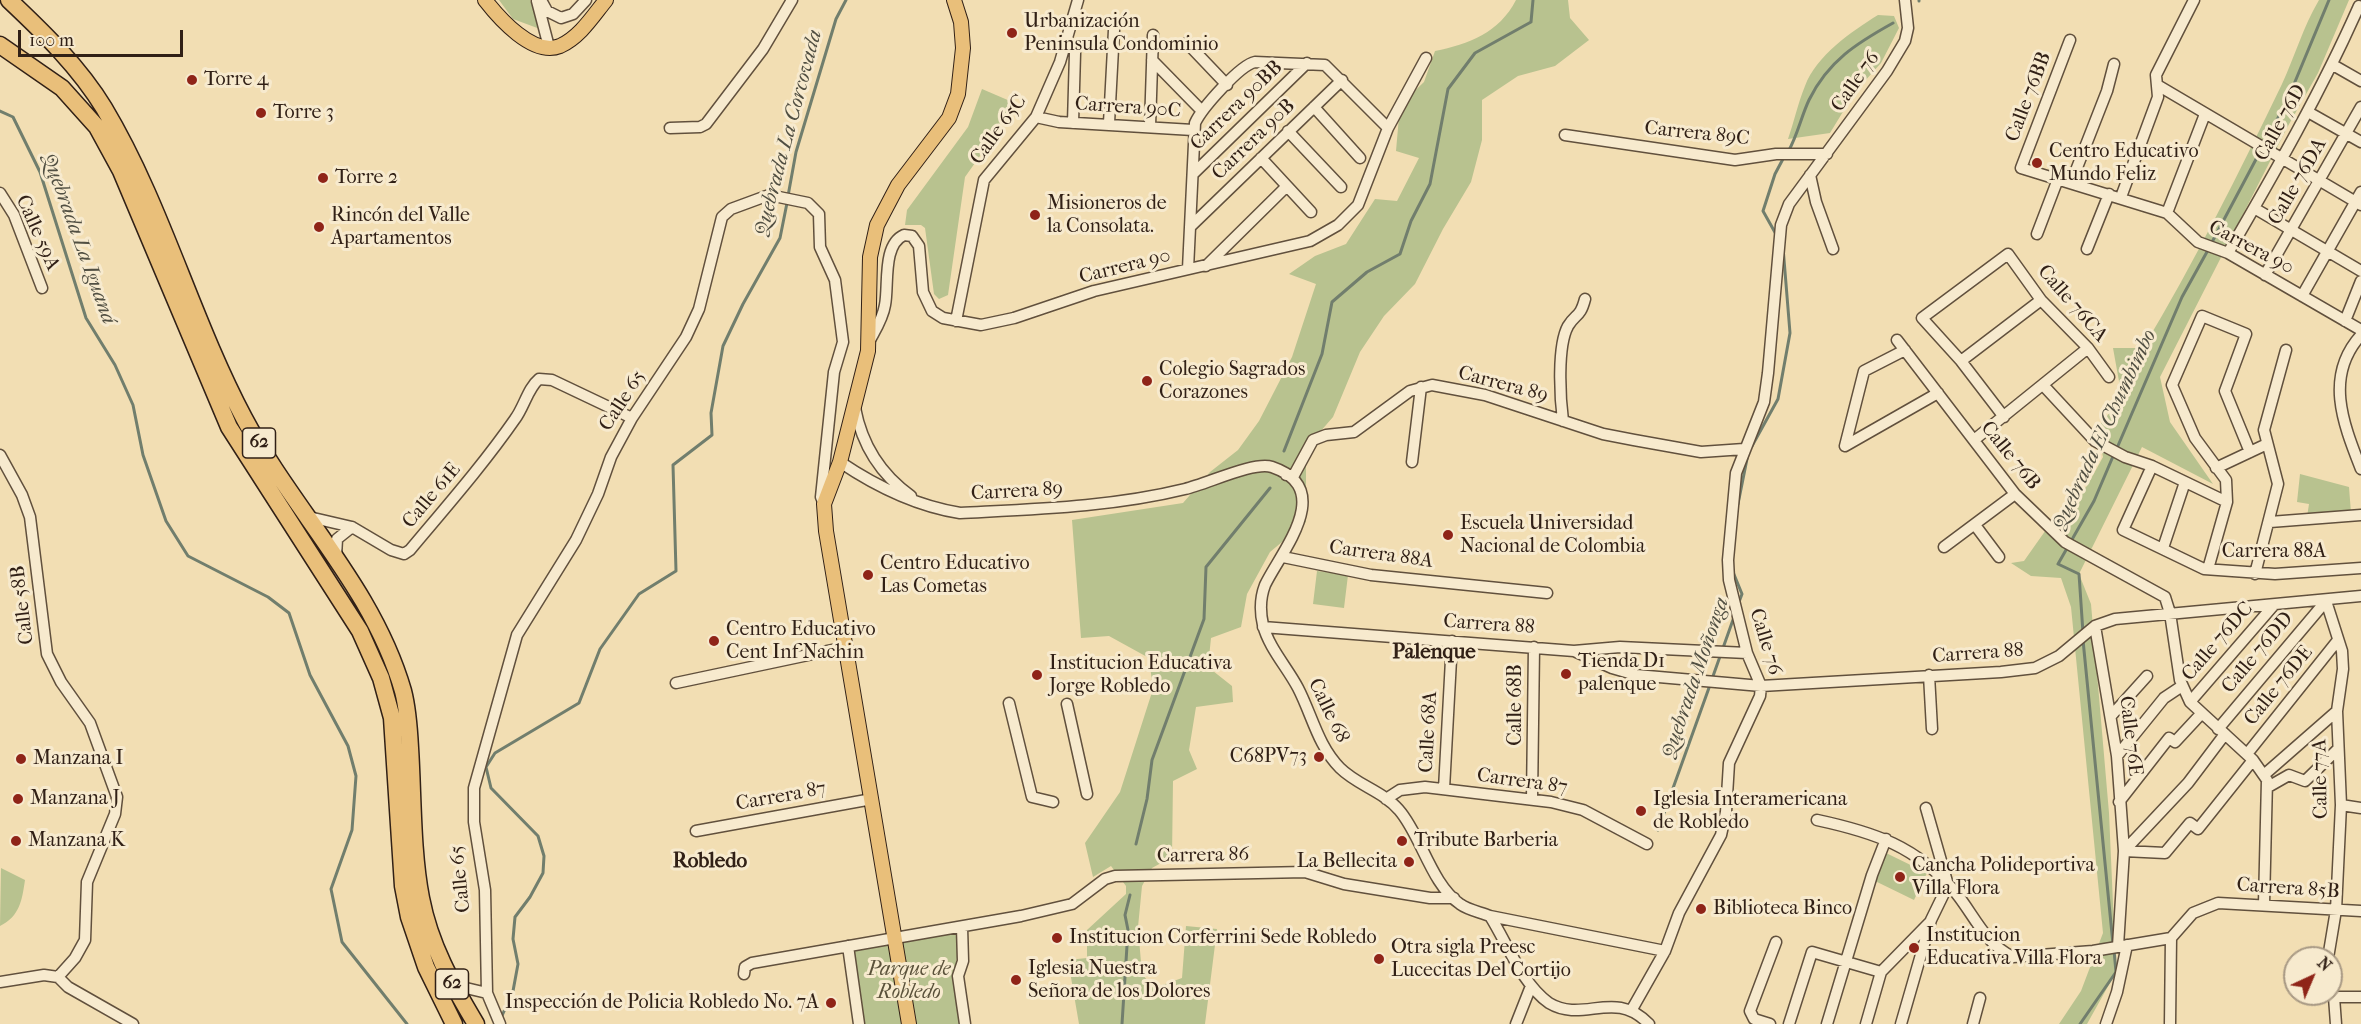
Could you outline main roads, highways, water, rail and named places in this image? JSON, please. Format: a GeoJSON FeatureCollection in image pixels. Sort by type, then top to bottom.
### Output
{"type":"FeatureCollection","features":[{"type":"Feature","properties":{"kind":"highway","name":"62"},"geometry":{"type":"LineString","coordinates":[[9,0],[79,72],[104,107],[134,166],[182,282],[243,417],[377,623],[404,694],[407,709],[421,899],[435,947],[448,977],[476,1024]]}},
{"type":"Feature","properties":{"kind":"highway","name":"62"},"geometry":{"type":"LineString","coordinates":[[0,45],[62,88],[97,127],[121,171],[229,427],[360,631],[373,655],[392,718],[403,886],[409,917],[426,967],[454,1024]]}},
{"type":"Feature","properties":{"kind":"main road"},"geometry":{"type":"LineString","coordinates":[[485,0],[515,32],[531,42],[549,47],[560,46],[571,39],[606,0]]}},
{"type":"Feature","properties":{"kind":"main road"},"geometry":{"type":"LineString","coordinates":[[591,18],[596,0]]}},
{"type":"Feature","properties":{"kind":"main road","name":"Calle 65"},"geometry":{"type":"LineString","coordinates":[[909,1024],[826,531],[824,504],[840,462],[870,340],[870,257],[877,225],[898,184],[949,118],[958,94],[963,48],[961,22],[954,0]]}},
{"type":"Feature","properties":{"kind":"waterway","name":"Quebrada La Corcovada"},"geometry":{"type":"LineString","coordinates":[[788,196],[796,152],[836,19],[846,0]]}},
{"type":"Feature","properties":{"kind":"waterway"},"geometry":{"type":"LineString","coordinates":[[1284,451],[1322,354],[1332,302],[1367,272],[1400,254],[1411,221],[1430,184],[1448,89],[1475,53],[1531,22],[1533,0]]}},
{"type":"Feature","properties":{"kind":"waterway","name":"Quebrada El Chumbimbo"},"geometry":{"type":"LineString","coordinates":[[2211,244],[2287,101],[2329,0]]}},
{"type":"Feature","properties":{"kind":"waterway","name":"Quebrada Moñonga"},"geometry":{"type":"LineString","coordinates":[[1788,152],[1809,100],[1825,74],[1845,54],[1893,23]]}},
{"type":"Feature","properties":{"kind":"waterway","name":"Quebrada La Iguaná"},"geometry":{"type":"LineString","coordinates":[[0,111],[13,117],[40,172],[86,318],[115,365],[133,405],[143,455],[166,521],[188,556],[268,597],[289,613],[310,675],[348,746],[356,776],[352,830],[331,889],[342,942],[407,1024]]}},
{"type":"Feature","properties":{"kind":"waterway","name":"Quebrada Moñonga"},"geometry":{"type":"LineString","coordinates":[[1777,236],[1763,211],[1775,174],[1784,157]]}},
{"type":"Feature","properties":{"kind":"waterway","name":"Quebrada La Corcovada"},"geometry":{"type":"LineString","coordinates":[[501,1018],[513,991],[518,964],[513,939],[515,917],[530,897],[543,873],[544,856],[538,836],[491,788],[486,767],[495,753],[579,703],[600,649],[639,594],[676,571],[673,465],[712,435],[711,413],[723,346],[743,304],[780,238],[787,203]]}},
{"type":"Feature","properties":{"kind":"waterway","name":"Quebrada Moñonga"},"geometry":{"type":"LineString","coordinates":[[1752,446],[1778,399],[1790,333],[1783,247]]}},
{"type":"Feature","properties":{"kind":"waterway","name":"Quebrada El Chumbimbo"},"geometry":{"type":"LineString","coordinates":[[2117,448],[2182,297],[2208,250]]}},
{"type":"Feature","properties":{"kind":"waterway","name":"Quebrada Moñonga"},"geometry":{"type":"LineString","coordinates":[[1738,504],[1748,454]]}},
{"type":"Feature","properties":{"kind":"waterway","name":"Quebrada El Chumbimbo"},"geometry":{"type":"LineString","coordinates":[[2083,633],[2079,574],[2058,564],[2094,501],[2114,454]]}},
{"type":"Feature","properties":{"kind":"waterway"},"geometry":{"type":"LineString","coordinates":[[1136,844],[1147,799],[1152,760],[1204,619],[1206,567],[1270,488]]}},
{"type":"Feature","properties":{"kind":"waterway","name":"Quebrada Moñonga"},"geometry":{"type":"LineString","coordinates":[[1733,572],[1742,594],[1739,602]]}},
{"type":"Feature","properties":{"kind":"waterway","name":"Quebrada Moñonga"},"geometry":{"type":"LineString","coordinates":[[1712,679],[1734,617]]}},
{"type":"Feature","properties":{"kind":"waterway","name":"Quebrada El Chumbimbo"},"geometry":{"type":"LineString","coordinates":[[2083,640],[2113,944]]}},
{"type":"Feature","properties":{"kind":"waterway","name":"Quebrada Moñonga"},"geometry":{"type":"LineString","coordinates":[[1658,830],[1710,685]]}},
{"type":"Feature","properties":{"kind":"waterway"},"geometry":{"type":"LineString","coordinates":[[1122,1024],[1128,930],[1125,915],[1130,895]]}},
{"type":"Feature","properties":{"kind":"waterway","name":"Quebrada El Chumbimbo"},"geometry":{"type":"LineString","coordinates":[[2080,1024],[2116,972],[2114,950]]}},
{"type":"Feature","properties":{"kind":"place","name":"Urbanización Peninsula Condominio"},"geometry":{"type":"Point","coordinates":[1012,33]}},
{"type":"Feature","properties":{"kind":"place","name":"Torre 4"},"geometry":{"type":"Point","coordinates":[192,80]}},
{"type":"Feature","properties":{"kind":"place","name":"Torre 3"},"geometry":{"type":"Point","coordinates":[261,113]}},
{"type":"Feature","properties":{"kind":"place","name":"Centro Educativo Mundo Feliz"},"geometry":{"type":"Point","coordinates":[2037,163]}},
{"type":"Feature","properties":{"kind":"place","name":"Torre 2"},"geometry":{"type":"Point","coordinates":[323,178]}},
{"type":"Feature","properties":{"kind":"place","name":"Misioneros de la Consolata."},"geometry":{"type":"Point","coordinates":[1035,215]}},
{"type":"Feature","properties":{"kind":"place","name":"Rincón del Valle Apartamentos"},"geometry":{"type":"Point","coordinates":[319,227]}},
{"type":"Feature","properties":{"kind":"place","name":"Colegio Sagrados Corazones"},"geometry":{"type":"Point","coordinates":[1147,381]}},
{"type":"Feature","properties":{"kind":"place","name":"Escuela Universidad Nacional de Colombia"},"geometry":{"type":"Point","coordinates":[1448,535]}},
{"type":"Feature","properties":{"kind":"place","name":"Centro Educativo Las Cometas"},"geometry":{"type":"Point","coordinates":[868,575]}},
{"type":"Feature","properties":{"kind":"place","name":"Centro Educativo Cent Inf Nachin"},"geometry":{"type":"Point","coordinates":[714,641]}},
{"type":"Feature","properties":{"kind":"place","name":"Tienda D1 palenque"},"geometry":{"type":"Point","coordinates":[1566,674]}},
{"type":"Feature","properties":{"kind":"place","name":"Institucion Educativa Jorge Robledo"},"geometry":{"type":"Point","coordinates":[1037,675]}},
{"type":"Feature","properties":{"kind":"place","name":"C68PV73"},"geometry":{"type":"Point","coordinates":[1319,757]}},
{"type":"Feature","properties":{"kind":"place","name":"Manzana I"},"geometry":{"type":"Point","coordinates":[21,759]}},
{"type":"Feature","properties":{"kind":"place","name":"Manzana J"},"geometry":{"type":"Point","coordinates":[18,799]}},
{"type":"Feature","properties":{"kind":"place","name":"Iglesia Interamericana de Robledo"},"geometry":{"type":"Point","coordinates":[1641,811]}},
{"type":"Feature","properties":{"kind":"place","name":"Manzana K"},"geometry":{"type":"Point","coordinates":[16,841]}},
{"type":"Feature","properties":{"kind":"place","name":"Tribute Barberia"},"geometry":{"type":"Point","coordinates":[1402,841]}},
{"type":"Feature","properties":{"kind":"place","name":"La Bellecita"},"geometry":{"type":"Point","coordinates":[1409,862]}},
{"type":"Feature","properties":{"kind":"place","name":"Cancha Polideportiva Villa Flora"},"geometry":{"type":"Point","coordinates":[1900,877]}},
{"type":"Feature","properties":{"kind":"place","name":"Biblioteca Binco"},"geometry":{"type":"Point","coordinates":[1701,909]}},
{"type":"Feature","properties":{"kind":"place","name":"Institucion Corferrini Sede Robledo"},"geometry":{"type":"Point","coordinates":[1057,938]}},
{"type":"Feature","properties":{"kind":"place","name":"Institucion Educativa Villa Flora"},"geometry":{"type":"Point","coordinates":[1914,948]}},
{"type":"Feature","properties":{"kind":"place","name":"Otra sigla Preesc Lucecitas Del Cortijo"},"geometry":{"type":"Point","coordinates":[1379,959]}},
{"type":"Feature","properties":{"kind":"place","name":"Iglesia Nuestra Señora de los Dolores"},"geometry":{"type":"Point","coordinates":[1016,980]}},
{"type":"Feature","properties":{"kind":"place","name":"Inspección de Policia Robledo No. 7A"},"geometry":{"type":"Point","coordinates":[831,1003]}},
{"type":"Feature","properties":{"kind":"district","name":"Palenque"},"geometry":{"type":"Point","coordinates":[1434,653]}},
{"type":"Feature","properties":{"kind":"district","name":"Robledo"},"geometry":{"type":"Point","coordinates":[710,862]}},
{"type":"Feature","properties":{"kind":"park label","name":"Parque de Robledo"},"geometry":{"type":"Point","coordinates":[909,982]}}]}
